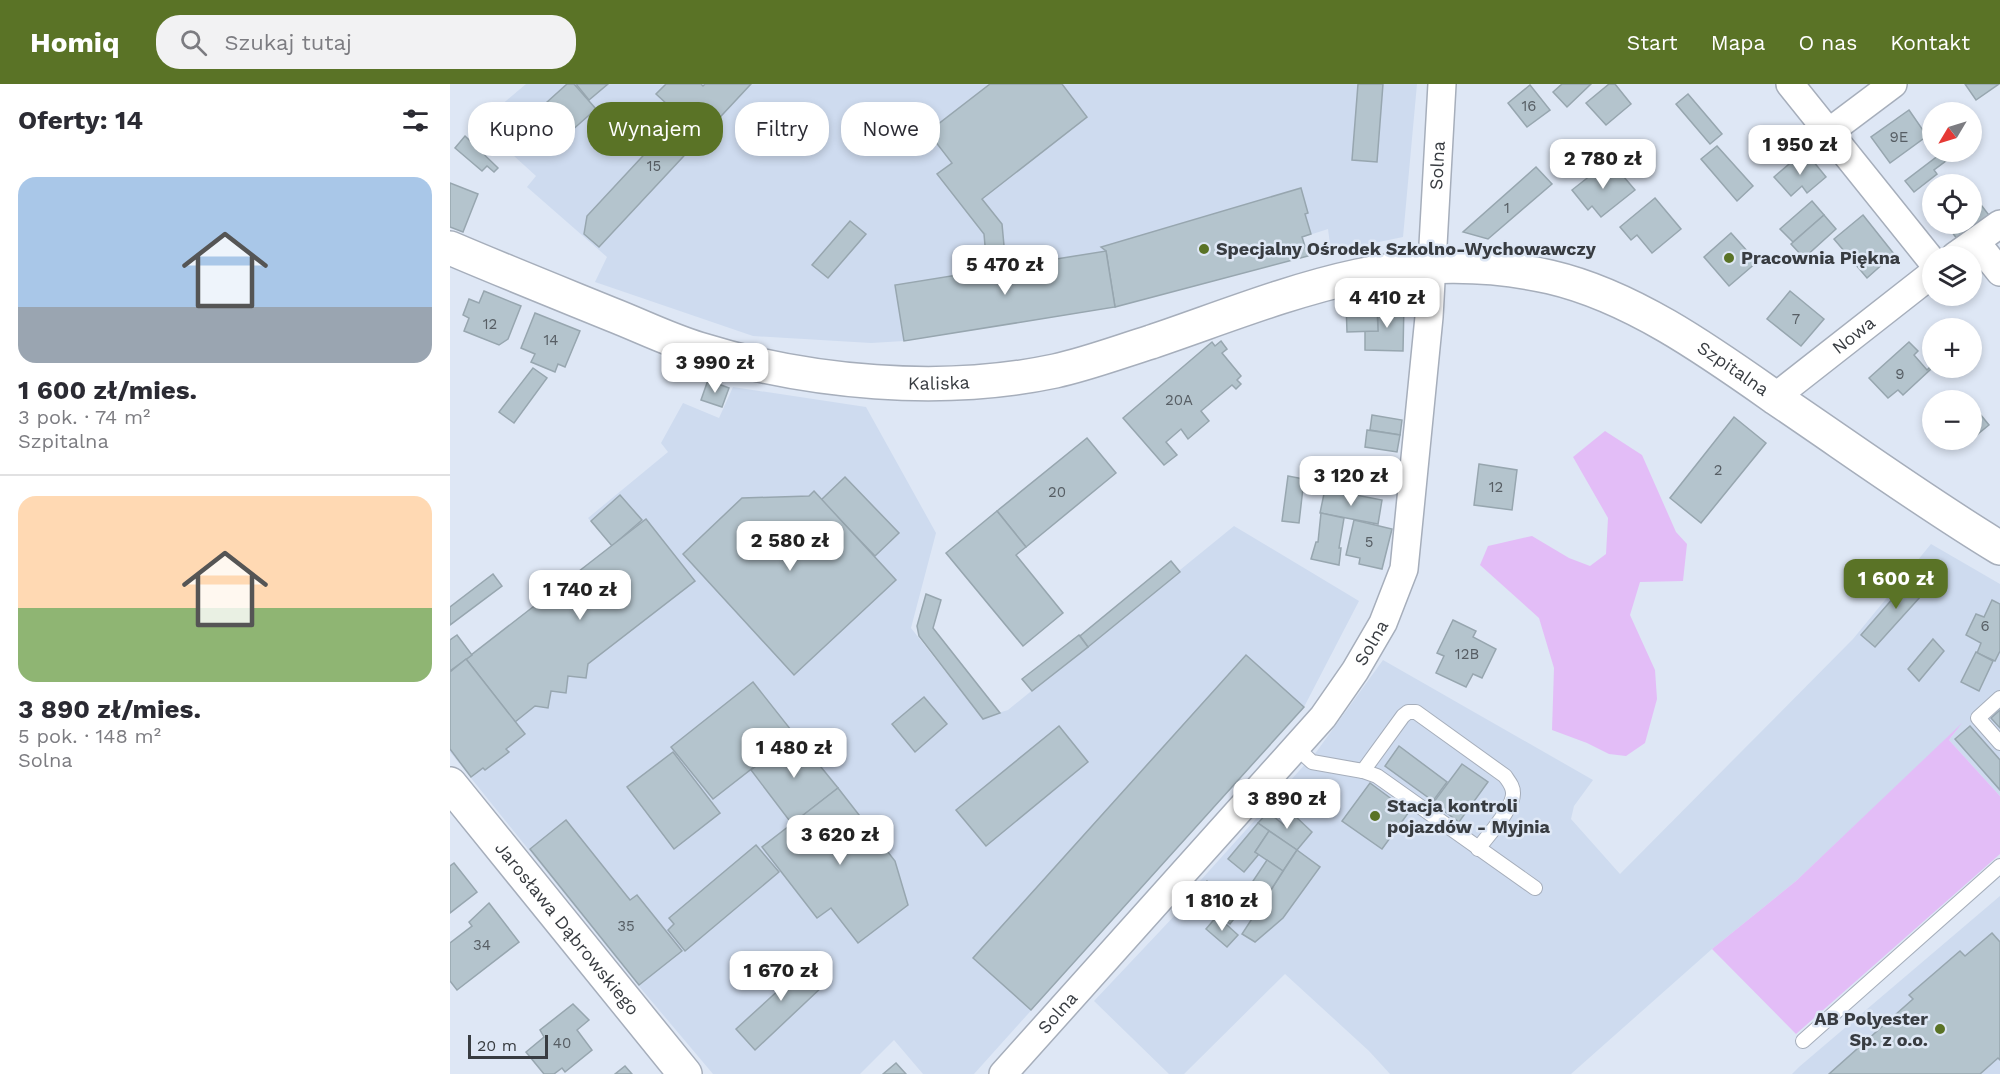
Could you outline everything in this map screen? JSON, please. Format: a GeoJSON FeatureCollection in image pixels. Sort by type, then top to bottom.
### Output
{"type":"FeatureCollection","features":[{"type":"Feature","properties":{"kind":"street","name":"Solna"},"geometry":{"type":"LineString","coordinates":[[1003,1074],[1323,717],[1355,671],[1383,623],[1404,568],[1432,268],[1442,84]]}},
{"type":"Feature","properties":{"kind":"street"},"geometry":{"type":"LineString","coordinates":[[1790,84],[1922,248]]}},
{"type":"Feature","properties":{"kind":"street"},"geometry":{"type":"LineString","coordinates":[[1829,132],[1893,84]]}},
{"type":"Feature","properties":{"kind":"street"},"geometry":{"type":"LineString","coordinates":[[1970,246],[2000,224]]}},
{"type":"Feature","properties":{"kind":"street","name":"Kaliska"},"geometry":{"type":"LineString","coordinates":[[450,249],[695,348],[744,362],[828,377],[868,381],[928,382],[998,379],[1056,371],[1325,284],[1363,275],[1432,268]]}},
{"type":"Feature","properties":{"kind":"street"},"geometry":{"type":"LineString","coordinates":[[1982,260],[2000,272]]}},
{"type":"Feature","properties":{"kind":"street","name":"Szpitalna"},"geometry":{"type":"LineString","coordinates":[[1432,268],[1516,270],[1554,278],[1600,293],[1639,311],[1715,354],[2000,548]]}},
{"type":"Feature","properties":{"kind":"street","name":"Nowa"},"geometry":{"type":"LineString","coordinates":[[1775,397],[1922,282]]}},
{"type":"Feature","properties":{"kind":"street","name":"Jarosława Dąbrowskiego"},"geometry":{"type":"LineString","coordinates":[[450,784],[685,1074]]}},
{"type":"Feature","properties":{"kind":"lane"},"geometry":{"type":"LineString","coordinates":[[2000,698],[1978,717],[2000,743]]}},
{"type":"Feature","properties":{"kind":"lane"},"geometry":{"type":"LineString","coordinates":[[1363,771],[1403,716],[1408,712],[1416,712],[1505,776],[1511,785],[1513,792],[1511,805],[1478,849]]}},
{"type":"Feature","properties":{"kind":"lane"},"geometry":{"type":"LineString","coordinates":[[1296,747],[1312,762],[1363,771],[1377,776],[1535,888]]}},
{"type":"Feature","properties":{"kind":"lane"},"geometry":{"type":"LineString","coordinates":[[1803,1041],[2000,866]]}},
{"type":"Feature","properties":{"kind":"shaded area"},"geometry":{"type":"Polygon","coordinates":[[[526,84],[1417,84],[1403,237],[1331,252],[1328,229],[1303,237],[1308,256],[1115,307],[904,341],[871,343],[753,336],[595,282],[607,257],[527,187],[536,176],[514,156],[575,156],[575,102],[505,102],[526,84]]]}},
{"type":"Feature","properties":{"kind":"shaded area"},"geometry":{"type":"Polygon","coordinates":[[[733,387],[866,407],[936,533],[911,628],[982,718],[1008,710],[1234,526],[1359,601],[1304,707],[974,1074],[923,1074],[894,1040],[860,1074],[713,1074],[632,978],[450,752],[450,672],[612,546],[588,518],[668,452],[661,443],[683,403],[719,418],[733,387]]]}},
{"type":"Feature","properties":{"kind":"shaded area"},"geometry":{"type":"Polygon","coordinates":[[[1605,431],[1642,455],[1676,532],[1687,544],[1683,581],[1640,582],[1630,615],[1655,670],[1657,699],[1645,743],[1626,756],[1609,754],[1552,730],[1554,668],[1539,618],[1480,565],[1488,546],[1532,536],[1569,558],[1590,566],[1606,554],[1608,518],[1573,457],[1605,431]]]}},
{"type":"Feature","properties":{"kind":"shaded area"},"geometry":{"type":"Polygon","coordinates":[[[1931,544],[2000,584],[2000,796],[1949,740],[1958,728],[1796,881],[1712,949],[1571,1074],[1390,1074],[1369,1051],[1285,974],[1184,1074],[1169,1074],[1094,1001],[1194,895],[1191,891],[1317,751],[1383,660],[1593,780],[1574,806],[1571,819],[1620,874],[1853,639],[1931,544]]]}},
{"type":"Feature","properties":{"kind":"shaded area"},"geometry":{"type":"Polygon","coordinates":[[[1962,723],[1949,740],[2000,796],[2000,854],[1796,1034],[1712,949],[1796,881],[1962,723]]]}},
{"type":"Feature","properties":{"kind":"shaded area","name":"AB Polyester Sp. z o.o."},"geometry":{"type":"Polygon","coordinates":[[[2000,896],[2000,1074],[1792,1074],[1799,1067],[2000,896]]]}},
{"type":"Feature","properties":{"kind":"building"},"geometry":{"type":"Polygon","coordinates":[[[567,84],[574,84],[590,102],[587,102],[587,117],[575,128],[575,102],[547,102],[567,84]]]}},
{"type":"Feature","properties":{"kind":"building"},"geometry":{"type":"Polygon","coordinates":[[[576,84],[608,84],[589,100],[576,84]]]}},
{"type":"Feature","properties":{"kind":"building"},"geometry":{"type":"Polygon","coordinates":[[[666,84],[701,84],[703,86],[705,84],[751,84],[723,114],[723,102],[665,102],[656,94],[666,84]]]}},
{"type":"Feature","properties":{"kind":"building"},"geometry":{"type":"Polygon","coordinates":[[[990,84],[1062,84],[1087,117],[982,199],[1002,224],[1006,267],[987,269],[984,234],[937,174],[952,163],[940,148],[940,123],[990,84]]]}},
{"type":"Feature","properties":{"kind":"building"},"geometry":{"type":"Polygon","coordinates":[[[1358,84],[1383,84],[1377,162],[1352,160],[1358,84]]]}},
{"type":"Feature","properties":{"kind":"building"},"geometry":{"type":"Polygon","coordinates":[[[1562,84],[1591,84],[1567,107],[1553,92],[1562,84]]]}},
{"type":"Feature","properties":{"kind":"building"},"geometry":{"type":"Polygon","coordinates":[[[1609,84],[1615,84],[1631,104],[1606,125],[1586,103],[1609,84]]]}},
{"type":"Feature","properties":{"kind":"building"},"geometry":{"type":"Polygon","coordinates":[[[1965,84],[1999,84],[1976,100],[1965,84]]]}},
{"type":"Feature","properties":{"kind":"building"},"geometry":{"type":"Polygon","coordinates":[[[1530,85],[1550,110],[1527,127],[1508,103],[1530,85]]]}},
{"type":"Feature","properties":{"kind":"building"},"geometry":{"type":"Polygon","coordinates":[[[1688,94],[1722,134],[1710,144],[1676,104],[1688,94]]]}},
{"type":"Feature","properties":{"kind":"building"},"geometry":{"type":"Polygon","coordinates":[[[1909,110],[1922,129],[1922,140],[1890,163],[1871,137],[1909,110]]]}},
{"type":"Feature","properties":{"kind":"building"},"geometry":{"type":"Polygon","coordinates":[[[465,136],[468,139],[468,156],[486,156],[498,168],[494,172],[487,166],[482,171],[455,148],[465,136]]]}},
{"type":"Feature","properties":{"kind":"building"},"geometry":{"type":"Polygon","coordinates":[[[1717,146],[1753,186],[1737,201],[1701,159],[1717,146]]]}},
{"type":"Feature","properties":{"kind":"building"},"geometry":{"type":"Polygon","coordinates":[[[1802,153],[1810,163],[1813,161],[1826,177],[1807,193],[1802,186],[1791,196],[1774,177],[1802,153]]]}},
{"type":"Feature","properties":{"kind":"building"},"geometry":{"type":"Polygon","coordinates":[[[643,156],[684,156],[599,247],[584,234],[587,216],[643,156]]]}},
{"type":"Feature","properties":{"kind":"building"},"geometry":{"type":"Polygon","coordinates":[[[1930,162],[1945,162],[1934,170],[1937,174],[1922,174],[1922,186],[1914,192],[1905,181],[1930,162]]]}},
{"type":"Feature","properties":{"kind":"building"},"geometry":{"type":"Polygon","coordinates":[[[1605,164],[1613,174],[1618,170],[1635,190],[1601,217],[1592,206],[1588,210],[1572,190],[1605,164]]]}},
{"type":"Feature","properties":{"kind":"building"},"geometry":{"type":"Polygon","coordinates":[[[1536,167],[1552,184],[1488,239],[1463,232],[1536,167]]]}},
{"type":"Feature","properties":{"kind":"building"},"geometry":{"type":"Polygon","coordinates":[[[450,183],[478,194],[463,232],[450,227],[450,183]]]}},
{"type":"Feature","properties":{"kind":"building","name":"Specjalny Ośrodek Szkolno-Wychowawczy"},"geometry":{"type":"Polygon","coordinates":[[[1301,188],[1311,234],[1302,237],[1308,256],[1115,307],[1106,251],[1101,247],[1301,188]]]}},
{"type":"Feature","properties":{"kind":"building"},"geometry":{"type":"Polygon","coordinates":[[[1655,198],[1681,229],[1652,253],[1637,235],[1631,240],[1620,227],[1655,198]]]}},
{"type":"Feature","properties":{"kind":"building"},"geometry":{"type":"Polygon","coordinates":[[[1812,201],[1824,215],[1793,242],[1780,229],[1812,201]]]}},
{"type":"Feature","properties":{"kind":"building"},"geometry":{"type":"Polygon","coordinates":[[[1982,206],[1992,219],[1982,226],[1982,206]]]}},
{"type":"Feature","properties":{"kind":"building"},"geometry":{"type":"Polygon","coordinates":[[[1824,215],[1836,229],[1804,258],[1791,244],[1824,215]]]}},
{"type":"Feature","properties":{"kind":"building"},"geometry":{"type":"Polygon","coordinates":[[[1863,215],[1894,254],[1867,278],[1834,239],[1863,215]]]}},
{"type":"Feature","properties":{"kind":"building"},"geometry":{"type":"Polygon","coordinates":[[[850,221],[866,234],[828,278],[812,265],[850,221]]]}},
{"type":"Feature","properties":{"kind":"building"},"geometry":{"type":"Polygon","coordinates":[[[1731,233],[1757,262],[1729,286],[1704,257],[1731,233]]]}},
{"type":"Feature","properties":{"kind":"building"},"geometry":{"type":"Polygon","coordinates":[[[1953,234],[1972,234],[1960,243],[1953,234]]]}},
{"type":"Feature","properties":{"kind":"building"},"geometry":{"type":"Polygon","coordinates":[[[1106,251],[1115,307],[904,341],[895,285],[1106,251]]]}},
{"type":"Feature","properties":{"kind":"building"},"geometry":{"type":"Polygon","coordinates":[[[484,291],[521,306],[508,339],[499,345],[464,331],[469,318],[463,315],[469,299],[479,303],[484,291]]]}},
{"type":"Feature","properties":{"kind":"building"},"geometry":{"type":"Polygon","coordinates":[[[1790,291],[1824,319],[1801,346],[1767,319],[1790,291]]]}},
{"type":"Feature","properties":{"kind":"building"},"geometry":{"type":"Polygon","coordinates":[[[1404,303],[1403,351],[1365,350],[1365,331],[1378,331],[1377,304],[1404,303]]]}},
{"type":"Feature","properties":{"kind":"building"},"geometry":{"type":"Polygon","coordinates":[[[1346,304],[1377,304],[1378,331],[1347,332],[1346,304]]]}},
{"type":"Feature","properties":{"kind":"building"},"geometry":{"type":"Polygon","coordinates":[[[535,313],[580,331],[565,367],[558,364],[555,372],[531,362],[535,354],[521,348],[535,313]]]}},
{"type":"Feature","properties":{"kind":"building"},"geometry":{"type":"Polygon","coordinates":[[[1221,341],[1227,349],[1222,353],[1241,376],[1237,380],[1241,384],[1236,389],[1232,385],[1201,411],[1209,421],[1188,439],[1181,429],[1166,442],[1177,455],[1164,465],[1123,418],[1212,342],[1215,346],[1221,341]]]}},
{"type":"Feature","properties":{"kind":"building"},"geometry":{"type":"Polygon","coordinates":[[[1909,342],[1918,351],[1914,355],[1922,364],[1922,377],[1903,395],[1898,390],[1888,398],[1869,378],[1909,342]]]}},
{"type":"Feature","properties":{"kind":"building"},"geometry":{"type":"Polygon","coordinates":[[[533,368],[547,378],[514,423],[499,412],[533,368]]]}},
{"type":"Feature","properties":{"kind":"building"},"geometry":{"type":"Polygon","coordinates":[[[708,380],[729,388],[722,407],[701,400],[708,380]]]}},
{"type":"Feature","properties":{"kind":"building"},"geometry":{"type":"Polygon","coordinates":[[[1372,415],[1402,420],[1400,435],[1370,430],[1372,415]]]}},
{"type":"Feature","properties":{"kind":"building"},"geometry":{"type":"Polygon","coordinates":[[[1982,416],[1989,425],[1982,431],[1982,416]]]}},
{"type":"Feature","properties":{"kind":"building"},"geometry":{"type":"Polygon","coordinates":[[[1734,417],[1766,443],[1701,523],[1670,498],[1734,417]]]}},
{"type":"Feature","properties":{"kind":"building"},"geometry":{"type":"Polygon","coordinates":[[[1367,430],[1400,435],[1397,452],[1365,447],[1367,430]]]}},
{"type":"Feature","properties":{"kind":"building"},"geometry":{"type":"Polygon","coordinates":[[[1087,438],[1116,473],[1026,547],[997,511],[1087,438]]]}},
{"type":"Feature","properties":{"kind":"building"},"geometry":{"type":"Polygon","coordinates":[[[1479,464],[1517,470],[1512,510],[1474,505],[1479,464]]]}},
{"type":"Feature","properties":{"kind":"building"},"geometry":{"type":"Polygon","coordinates":[[[1288,476],[1304,479],[1299,523],[1282,521],[1288,476]]]}},
{"type":"Feature","properties":{"kind":"building"},"geometry":{"type":"Polygon","coordinates":[[[845,477],[899,533],[875,556],[821,500],[845,477]]]}},
{"type":"Feature","properties":{"kind":"building"},"geometry":{"type":"Polygon","coordinates":[[[1325,489],[1382,500],[1378,524],[1320,513],[1325,489]]]}},
{"type":"Feature","properties":{"kind":"building"},"geometry":{"type":"Polygon","coordinates":[[[814,491],[896,580],[794,675],[683,554],[742,498],[809,496],[814,491]]]}},
{"type":"Feature","properties":{"kind":"building"},"geometry":{"type":"Polygon","coordinates":[[[620,495],[642,520],[612,546],[591,521],[620,495]]]}},
{"type":"Feature","properties":{"kind":"building"},"geometry":{"type":"Polygon","coordinates":[[[997,511],[1026,547],[1016,555],[1063,613],[1023,646],[946,553],[997,511]]]}},
{"type":"Feature","properties":{"kind":"building"},"geometry":{"type":"Polygon","coordinates":[[[1321,513],[1344,518],[1339,565],[1311,559],[1316,542],[1318,542],[1321,513]]]}},
{"type":"Feature","properties":{"kind":"building"},"geometry":{"type":"Polygon","coordinates":[[[646,519],[695,581],[588,664],[586,678],[568,676],[566,693],[551,691],[548,708],[535,706],[515,722],[466,659],[646,519]]]}},
{"type":"Feature","properties":{"kind":"building"},"geometry":{"type":"Polygon","coordinates":[[[1354,520],[1392,529],[1382,569],[1359,564],[1360,558],[1346,555],[1354,520]]]}},
{"type":"Feature","properties":{"kind":"building"},"geometry":{"type":"Polygon","coordinates":[[[1171,561],[1180,572],[1088,647],[1080,636],[1171,561]]]}},
{"type":"Feature","properties":{"kind":"building"},"geometry":{"type":"Polygon","coordinates":[[[1915,573],[1930,586],[1875,647],[1861,635],[1915,573]]]}},
{"type":"Feature","properties":{"kind":"building"},"geometry":{"type":"Polygon","coordinates":[[[493,574],[502,586],[450,625],[450,607],[493,574]]]}},
{"type":"Feature","properties":{"kind":"building"},"geometry":{"type":"Polygon","coordinates":[[[926,594],[941,600],[933,628],[1000,713],[983,719],[919,636],[917,626],[926,594]]]}},
{"type":"Feature","properties":{"kind":"building"},"geometry":{"type":"Polygon","coordinates":[[[1992,600],[2000,604],[2000,651],[1995,661],[1977,653],[1981,643],[1966,635],[1976,614],[1984,617],[1992,600]]]}},
{"type":"Feature","properties":{"kind":"building"},"geometry":{"type":"Polygon","coordinates":[[[1453,620],[1476,631],[1473,637],[1496,649],[1482,678],[1473,674],[1466,687],[1436,673],[1444,656],[1437,653],[1453,620]]]}},
{"type":"Feature","properties":{"kind":"building"},"geometry":{"type":"Polygon","coordinates":[[[457,635],[472,655],[450,671],[450,640],[457,635]]]}},
{"type":"Feature","properties":{"kind":"building"},"geometry":{"type":"Polygon","coordinates":[[[1079,635],[1088,647],[1032,691],[1022,679],[1079,635]]]}},
{"type":"Feature","properties":{"kind":"building"},"geometry":{"type":"Polygon","coordinates":[[[1933,639],[1944,651],[1919,681],[1908,669],[1933,639]]]}},
{"type":"Feature","properties":{"kind":"building"},"geometry":{"type":"Polygon","coordinates":[[[1976,652],[1993,661],[1979,691],[1961,682],[1976,652]]]}},
{"type":"Feature","properties":{"kind":"building"},"geometry":{"type":"Polygon","coordinates":[[[1246,655],[1304,707],[1031,1010],[973,958],[1246,655]]]}},
{"type":"Feature","properties":{"kind":"building"},"geometry":{"type":"Polygon","coordinates":[[[466,659],[525,734],[506,749],[509,752],[485,770],[483,768],[471,777],[450,749],[450,672],[466,659]]]}},
{"type":"Feature","properties":{"kind":"building"},"geometry":{"type":"Polygon","coordinates":[[[753,682],[795,735],[713,799],[671,747],[753,682]]]}},
{"type":"Feature","properties":{"kind":"building"},"geometry":{"type":"Polygon","coordinates":[[[924,697],[947,724],[915,752],[892,724],[924,697]]]}},
{"type":"Feature","properties":{"kind":"building"},"geometry":{"type":"Polygon","coordinates":[[[2000,710],[2000,728],[1991,718],[2000,710]]]}},
{"type":"Feature","properties":{"kind":"building"},"geometry":{"type":"Polygon","coordinates":[[[1059,726],[1088,762],[986,846],[956,810],[1059,726]]]}},
{"type":"Feature","properties":{"kind":"building"},"geometry":{"type":"Polygon","coordinates":[[[1970,726],[2000,760],[2000,790],[1955,739],[1970,726]]]}},
{"type":"Feature","properties":{"kind":"building"},"geometry":{"type":"Polygon","coordinates":[[[795,735],[838,788],[792,824],[751,770],[795,735]]]}},
{"type":"Feature","properties":{"kind":"building"},"geometry":{"type":"Polygon","coordinates":[[[1399,746],[1447,782],[1433,801],[1385,766],[1399,746]]]}},
{"type":"Feature","properties":{"kind":"building"},"geometry":{"type":"Polygon","coordinates":[[[673,752],[720,813],[674,849],[627,787],[673,752]]]}},
{"type":"Feature","properties":{"kind":"building"},"geometry":{"type":"Polygon","coordinates":[[[1462,764],[1488,782],[1459,822],[1433,803],[1462,764]]]}},
{"type":"Feature","properties":{"kind":"building","name":"Stacja kontroli pojazdów - Myjnia"},"geometry":{"type":"Polygon","coordinates":[[[1370,783],[1409,812],[1382,849],[1342,821],[1370,783]]]}},
{"type":"Feature","properties":{"kind":"building"},"geometry":{"type":"Polygon","coordinates":[[[838,788],[895,861],[908,905],[858,943],[831,908],[817,918],[762,847],[838,788]]]}},
{"type":"Feature","properties":{"kind":"building"},"geometry":{"type":"Polygon","coordinates":[[[1268,812],[1284,825],[1293,814],[1312,832],[1297,850],[1258,823],[1268,812]]]}},
{"type":"Feature","properties":{"kind":"building"},"geometry":{"type":"Polygon","coordinates":[[[566,820],[630,900],[637,895],[682,951],[639,985],[530,849],[566,820]]]}},
{"type":"Feature","properties":{"kind":"building"},"geometry":{"type":"Polygon","coordinates":[[[1258,823],[1269,831],[1255,852],[1259,854],[1244,872],[1228,859],[1258,823]]]}},
{"type":"Feature","properties":{"kind":"building"},"geometry":{"type":"Polygon","coordinates":[[[1269,831],[1297,850],[1283,871],[1255,852],[1269,831]]]}},
{"type":"Feature","properties":{"kind":"building"},"geometry":{"type":"Polygon","coordinates":[[[756,845],[779,872],[685,951],[668,930],[674,924],[669,918],[756,845]]]}},
{"type":"Feature","properties":{"kind":"building"},"geometry":{"type":"Polygon","coordinates":[[[1297,850],[1320,867],[1283,918],[1255,942],[1242,934],[1297,850]]]}},
{"type":"Feature","properties":{"kind":"building"},"geometry":{"type":"Polygon","coordinates":[[[1267,860],[1283,871],[1264,901],[1247,890],[1267,860]]]}},
{"type":"Feature","properties":{"kind":"building"},"geometry":{"type":"Polygon","coordinates":[[[454,863],[477,892],[450,913],[450,866],[454,863]]]}},
{"type":"Feature","properties":{"kind":"building"},"geometry":{"type":"Polygon","coordinates":[[[1207,881],[1216,889],[1220,884],[1231,892],[1226,898],[1241,910],[1230,924],[1194,896],[1207,881]]]}},
{"type":"Feature","properties":{"kind":"building"},"geometry":{"type":"Polygon","coordinates":[[[489,903],[519,942],[457,990],[450,981],[450,943],[472,926],[469,922],[489,903]]]}},
{"type":"Feature","properties":{"kind":"building"},"geometry":{"type":"Polygon","coordinates":[[[1217,916],[1238,935],[1227,947],[1206,929],[1217,916]]]}},
{"type":"Feature","properties":{"kind":"building","name":"AB Polyester Sp. z o.o."},"geometry":{"type":"Polygon","coordinates":[[[1992,933],[2000,942],[2000,1060],[1998,1058],[1980,1074],[1829,1074],[1913,999],[1909,995],[1960,951],[1965,956],[1992,933]]]}},
{"type":"Feature","properties":{"kind":"building"},"geometry":{"type":"Polygon","coordinates":[[[794,954],[823,986],[755,1050],[736,1029],[782,987],[771,976],[794,954]]]}},
{"type":"Feature","properties":{"kind":"building"},"geometry":{"type":"Polygon","coordinates":[[[573,1004],[589,1020],[577,1030],[592,1050],[565,1072],[562,1068],[554,1074],[544,1074],[526,1052],[544,1037],[540,1030],[573,1004]]]}},
{"type":"Feature","properties":{"kind":"building"},"geometry":{"type":"Polygon","coordinates":[[[896,1063],[906,1074],[883,1074],[896,1063]]]}},
{"type":"Feature","properties":{"kind":"building"},"geometry":{"type":"Polygon","coordinates":[[[625,1066],[632,1074],[615,1074],[625,1066]]]}},
{"type":"Feature","properties":{"kind":"place","name":"Specjalny Ośrodek Szkolno-Wychowawczy"},"geometry":{"type":"Point","coordinates":[1204,249]}},
{"type":"Feature","properties":{"kind":"place","name":"Pracownia Piękna"},"geometry":{"type":"Point","coordinates":[1729,258]}},
{"type":"Feature","properties":{"kind":"place","name":"Stacja kontroli pojazdów - Myjnia"},"geometry":{"type":"Point","coordinates":[1375,816]}},
{"type":"Feature","properties":{"kind":"place","name":"AB Polyester Sp. z o.o."},"geometry":{"type":"Point","coordinates":[1940,1029]}}]}
